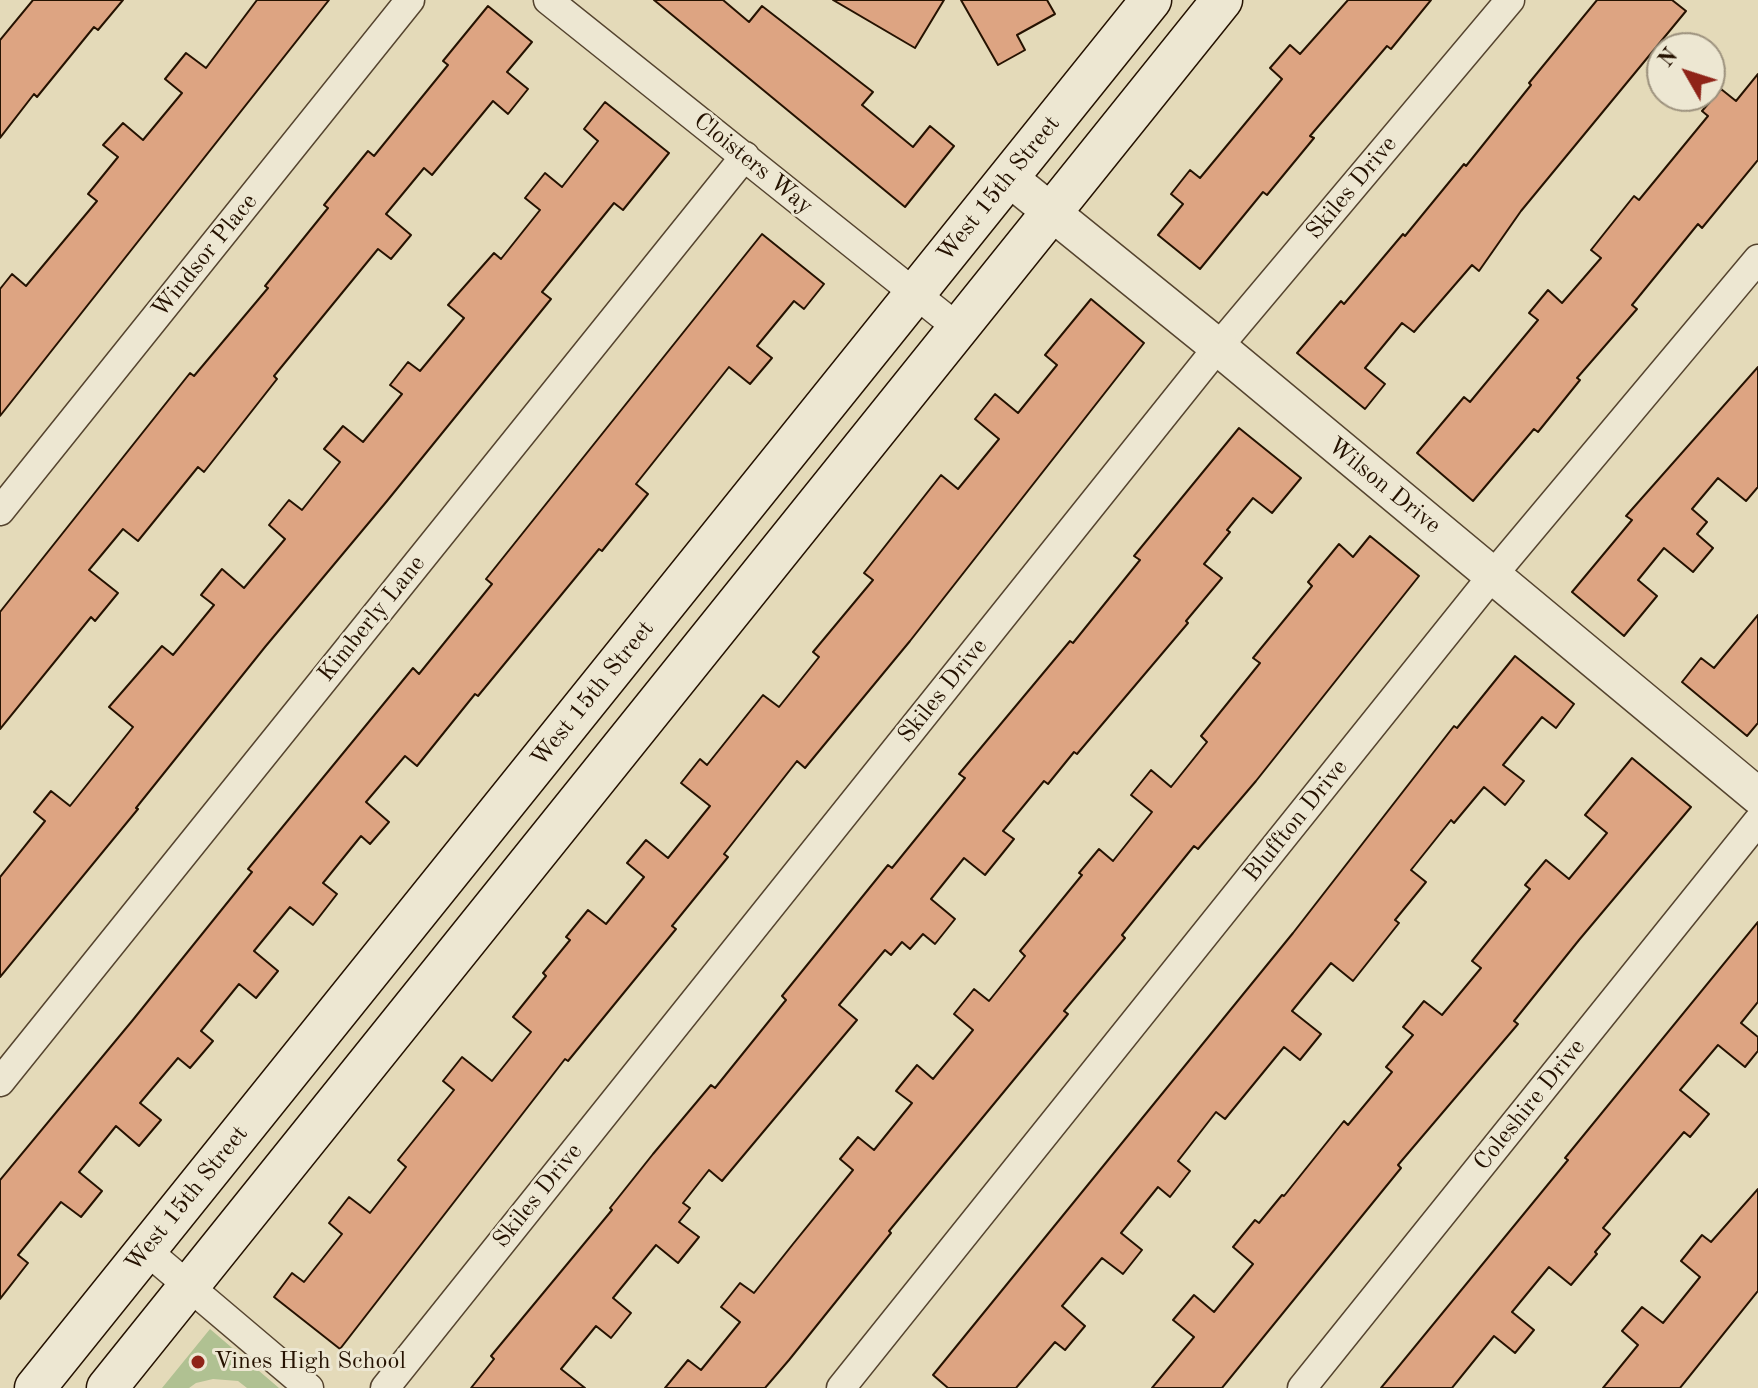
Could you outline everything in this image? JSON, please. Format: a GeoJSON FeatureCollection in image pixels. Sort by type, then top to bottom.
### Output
{"type":"FeatureCollection","features":[{"type":"Feature","properties":{"kind":"main road","name":"West 15th Street"},"geometry":{"type":"LineString","coordinates":[[35,1388],[1151,0]]}},
{"type":"Feature","properties":{"kind":"main road"},"geometry":{"type":"LineString","coordinates":[[107,1388],[1222,0]]}},
{"type":"Feature","properties":{"kind":"street","name":"Windsor Place"},"geometry":{"type":"LineString","coordinates":[[0,511],[410,0]]}},
{"type":"Feature","properties":{"kind":"street","name":"Cloisters Way"},"geometry":{"type":"LineString","coordinates":[[548,0],[958,328]]}},
{"type":"Feature","properties":{"kind":"street","name":"Skiles Drive"},"geometry":{"type":"LineString","coordinates":[[385,1388],[1218,347],[1510,0]]}},
{"type":"Feature","properties":{"kind":"street","name":"Kimberly Lane"},"geometry":{"type":"LineString","coordinates":[[0,1082],[745,156]]}},
{"type":"Feature","properties":{"kind":"street","name":"Wilson Drive"},"geometry":{"type":"LineString","coordinates":[[1008,177],[1218,347],[1758,796]]}},
{"type":"Feature","properties":{"kind":"street","name":"Bluffton Drive"},"geometry":{"type":"LineString","coordinates":[[841,1388],[1493,575],[1758,259]]}},
{"type":"Feature","properties":{"kind":"street","name":"Coleshire Drive"},"geometry":{"type":"LineString","coordinates":[[1302,1388],[1758,821]]}},
{"type":"Feature","properties":{"kind":"street"},"geometry":{"type":"LineString","coordinates":[[146,1250],[309,1388]]}},
{"type":"Feature","properties":{"kind":"green space","name":"Vines High School"},"geometry":{"type":"Polygon","coordinates":[[[210,1329],[279,1388],[247,1388],[238,1381],[213,1379],[189,1388],[162,1388],[210,1329]]]}},
{"type":"Feature","properties":{"kind":"building"},"geometry":{"type":"Polygon","coordinates":[[[33,0],[123,0],[98,30],[94,27],[37,97],[34,94],[0,138],[0,40],[33,0]]]}},
{"type":"Feature","properties":{"kind":"building"},"geometry":{"type":"Polygon","coordinates":[[[257,0],[329,0],[0,416],[0,289],[12,274],[26,286],[97,201],[88,194],[118,157],[103,145],[123,123],[143,140],[182,93],[165,79],[186,53],[206,68],[257,0]]]}},
{"type":"Feature","properties":{"kind":"building"},"geometry":{"type":"Polygon","coordinates":[[[654,0],[723,0],[749,22],[762,6],[873,92],[862,105],[913,147],[930,126],[954,146],[905,207],[654,0]]]}},
{"type":"Feature","properties":{"kind":"building"},"geometry":{"type":"Polygon","coordinates":[[[833,0],[944,0],[915,48],[833,0]]]}},
{"type":"Feature","properties":{"kind":"building"},"geometry":{"type":"Polygon","coordinates":[[[961,0],[1047,0],[1055,14],[1017,35],[1025,50],[998,65],[961,0]]]}},
{"type":"Feature","properties":{"kind":"building"},"geometry":{"type":"Polygon","coordinates":[[[1348,0],[1431,0],[1391,49],[1387,46],[1310,136],[1314,138],[1267,195],[1263,192],[1200,269],[1158,235],[1183,204],[1171,194],[1190,170],[1200,178],[1282,79],[1270,68],[1290,45],[1300,54],[1348,0]]]}},
{"type":"Feature","properties":{"kind":"building"},"geometry":{"type":"Polygon","coordinates":[[[1597,0],[1672,0],[1686,11],[1669,32],[1646,32],[1646,59],[1521,211],[1479,271],[1472,265],[1414,332],[1402,323],[1365,368],[1385,384],[1365,409],[1297,353],[1341,301],[1344,304],[1403,234],[1405,236],[1464,164],[1466,166],[1531,85],[1529,83],[1597,0]]]}},
{"type":"Feature","properties":{"kind":"building"},"geometry":{"type":"Polygon","coordinates":[[[488,6],[532,42],[507,72],[528,89],[508,114],[493,101],[432,175],[424,168],[386,214],[411,235],[391,259],[378,249],[274,376],[277,379],[204,472],[198,467],[138,541],[123,529],[89,570],[118,593],[95,621],[91,617],[0,729],[0,612],[190,373],[194,376],[268,288],[265,286],[328,208],[324,205],[368,151],[374,156],[448,65],[443,61],[488,6]]]}},
{"type":"Feature","properties":{"kind":"building"},"geometry":{"type":"Polygon","coordinates":[[[1758,74],[1758,160],[1702,228],[1698,224],[1632,305],[1637,309],[1577,378],[1580,380],[1538,432],[1534,429],[1473,501],[1417,453],[1464,397],[1470,402],[1538,320],[1529,313],[1548,290],[1562,303],[1601,258],[1591,250],[1634,196],[1639,200],[1708,116],[1703,112],[1726,112],[1726,93],[1736,101],[1758,74]]]}},
{"type":"Feature","properties":{"kind":"building"},"geometry":{"type":"Polygon","coordinates":[[[605,102],[669,153],[623,210],[614,203],[542,292],[551,299],[265,647],[138,809],[0,977],[0,877],[45,821],[34,812],[51,791],[70,806],[133,727],[109,707],[162,646],[173,655],[214,605],[201,595],[222,569],[244,588],[285,539],[269,525],[289,500],[302,510],[340,462],[324,449],[343,426],[363,442],[402,394],[390,385],[408,362],[420,371],[464,318],[448,305],[494,253],[501,259],[540,210],[525,198],[545,173],[562,187],[598,141],[584,129],[605,102]]]}},
{"type":"Feature","properties":{"kind":"building"},"geometry":{"type":"Polygon","coordinates":[[[762,234],[824,284],[804,309],[794,301],[757,346],[772,358],[750,384],[729,367],[636,484],[648,494],[602,551],[599,549],[417,766],[405,756],[366,802],[389,822],[370,844],[361,836],[323,883],[337,894],[313,925],[290,907],[254,951],[278,971],[256,998],[239,984],[201,1031],[213,1041],[190,1068],[178,1058],[140,1103],[161,1120],[139,1146],[116,1126],[79,1172],[102,1191],[81,1217],[61,1202],[18,1255],[28,1263],[0,1299],[0,1180],[132,1021],[252,872],[248,869],[413,668],[419,674],[492,584],[486,579],[762,234]]]}},
{"type":"Feature","properties":{"kind":"building"},"geometry":{"type":"Polygon","coordinates":[[[1091,299],[1144,343],[910,641],[805,768],[797,761],[724,854],[728,857],[672,926],[676,929],[568,1061],[565,1059],[340,1349],[274,1297],[292,1273],[304,1282],[342,1234],[329,1223],[349,1197],[370,1213],[406,1167],[398,1160],[454,1090],[443,1081],[462,1057],[492,1081],[531,1032],[513,1017],[570,940],[566,937],[588,910],[606,924],[644,877],[627,863],[646,840],[668,858],[710,806],[681,783],[700,759],[707,765],[763,695],[779,707],[819,657],[813,652],[873,580],[864,573],[941,475],[958,489],[999,439],[975,419],[995,394],[1018,413],[1057,365],[1045,355],[1091,299]]]}},
{"type":"Feature","properties":{"kind":"building"},"geometry":{"type":"Polygon","coordinates":[[[1758,367],[1758,487],[1746,501],[1718,478],[1692,509],[1707,522],[1697,534],[1713,548],[1693,572],[1664,548],[1638,580],[1657,596],[1624,636],[1572,592],[1632,520],[1626,516],[1758,367]]]}},
{"type":"Feature","properties":{"kind":"building"},"geometry":{"type":"Polygon","coordinates":[[[1239,428],[1301,478],[1272,513],[1253,498],[1227,530],[1230,532],[1204,564],[1222,578],[1077,754],[1074,752],[1048,784],[1044,781],[1003,831],[1014,839],[985,875],[964,858],[931,899],[955,919],[935,944],[923,934],[910,949],[902,942],[891,955],[885,950],[839,1005],[857,1020],[722,1181],[709,1170],[683,1203],[690,1208],[679,1222],[699,1237],[678,1263],[656,1245],[613,1298],[631,1313],[611,1338],[596,1326],[561,1369],[585,1388],[471,1388],[494,1359],[491,1356],[612,1210],[610,1208],[653,1154],[711,1085],[715,1088],[786,1000],[782,996],[888,865],[892,868],[965,778],[959,774],[1070,641],[1073,643],[1140,560],[1134,556],[1239,428]]]}},
{"type":"Feature","properties":{"kind":"building"},"geometry":{"type":"Polygon","coordinates":[[[1370,536],[1419,576],[1256,781],[1198,849],[1194,846],[1122,935],[1125,938],[1064,1011],[1068,1014],[889,1231],[891,1233],[789,1360],[765,1388],[665,1388],[688,1360],[701,1370],[740,1322],[721,1307],[740,1283],[754,1293],[853,1170],[840,1159],[858,1137],[874,1150],[912,1103],[896,1091],[917,1065],[933,1079],[973,1030],[954,1014],[974,989],[989,1001],[1025,956],[1020,951],[1082,875],[1079,873],[1099,849],[1113,861],[1152,812],[1131,795],[1151,770],[1171,787],[1207,742],[1201,736],[1260,663],[1253,658],[1312,586],[1308,582],[1339,544],[1353,557],[1370,536]]]}},
{"type":"Feature","properties":{"kind":"building"},"geometry":{"type":"Polygon","coordinates":[[[1758,615],[1758,723],[1747,736],[1682,682],[1701,658],[1714,668],[1758,615]]]}},
{"type":"Feature","properties":{"kind":"building"},"geometry":{"type":"Polygon","coordinates":[[[1515,656],[1574,704],[1556,728],[1542,717],[1503,765],[1524,781],[1505,805],[1484,787],[1454,823],[1451,820],[1411,870],[1426,882],[1395,920],[1399,923],[1353,981],[1331,963],[1292,1011],[1321,1034],[1300,1060],[1284,1047],[1225,1119],[1216,1112],[1178,1161],[1190,1171],[1170,1197],[1158,1187],[1121,1233],[1142,1250],[1123,1274],[1102,1258],[1062,1306],[1085,1326],[1065,1350],[1055,1342],[1016,1388],[948,1388],[933,1375],[1293,933],[1454,726],[1457,728],[1515,656]]]}},
{"type":"Feature","properties":{"kind":"building"},"geometry":{"type":"Polygon","coordinates":[[[1632,758],[1691,807],[1579,940],[1514,1021],[1518,1024],[1398,1165],[1401,1168],[1222,1388],[1152,1388],[1194,1337],[1173,1320],[1194,1295],[1214,1312],[1253,1264],[1233,1247],[1255,1220],[1259,1223],[1284,1196],[1344,1121],[1348,1125],[1392,1072],[1386,1067],[1413,1035],[1403,1027],[1424,1001],[1442,1015],[1481,968],[1472,961],[1530,889],[1525,885],[1546,860],[1569,879],[1607,833],[1585,815],[1632,758]]]}},
{"type":"Feature","properties":{"kind":"building"},"geometry":{"type":"Polygon","coordinates":[[[1758,922],[1758,1002],[1741,1023],[1758,1037],[1758,1051],[1745,1067],[1718,1045],[1680,1090],[1709,1114],[1690,1137],[1684,1132],[1603,1228],[1610,1234],[1595,1252],[1597,1254],[1571,1285],[1549,1267],[1512,1312],[1534,1330],[1515,1353],[1494,1336],[1452,1388],[1381,1388],[1568,1160],[1565,1158],[1758,922]]]}},
{"type":"Feature","properties":{"kind":"building"},"geometry":{"type":"Polygon","coordinates":[[[1758,1189],[1758,1291],[1680,1388],[1603,1388],[1638,1345],[1622,1331],[1642,1307],[1663,1323],[1700,1277],[1681,1261],[1702,1235],[1711,1242],[1758,1189]]]}},
{"type":"Feature","properties":{"kind":"place","name":"Vines High School"},"geometry":{"type":"Point","coordinates":[198,1362]}}]}
